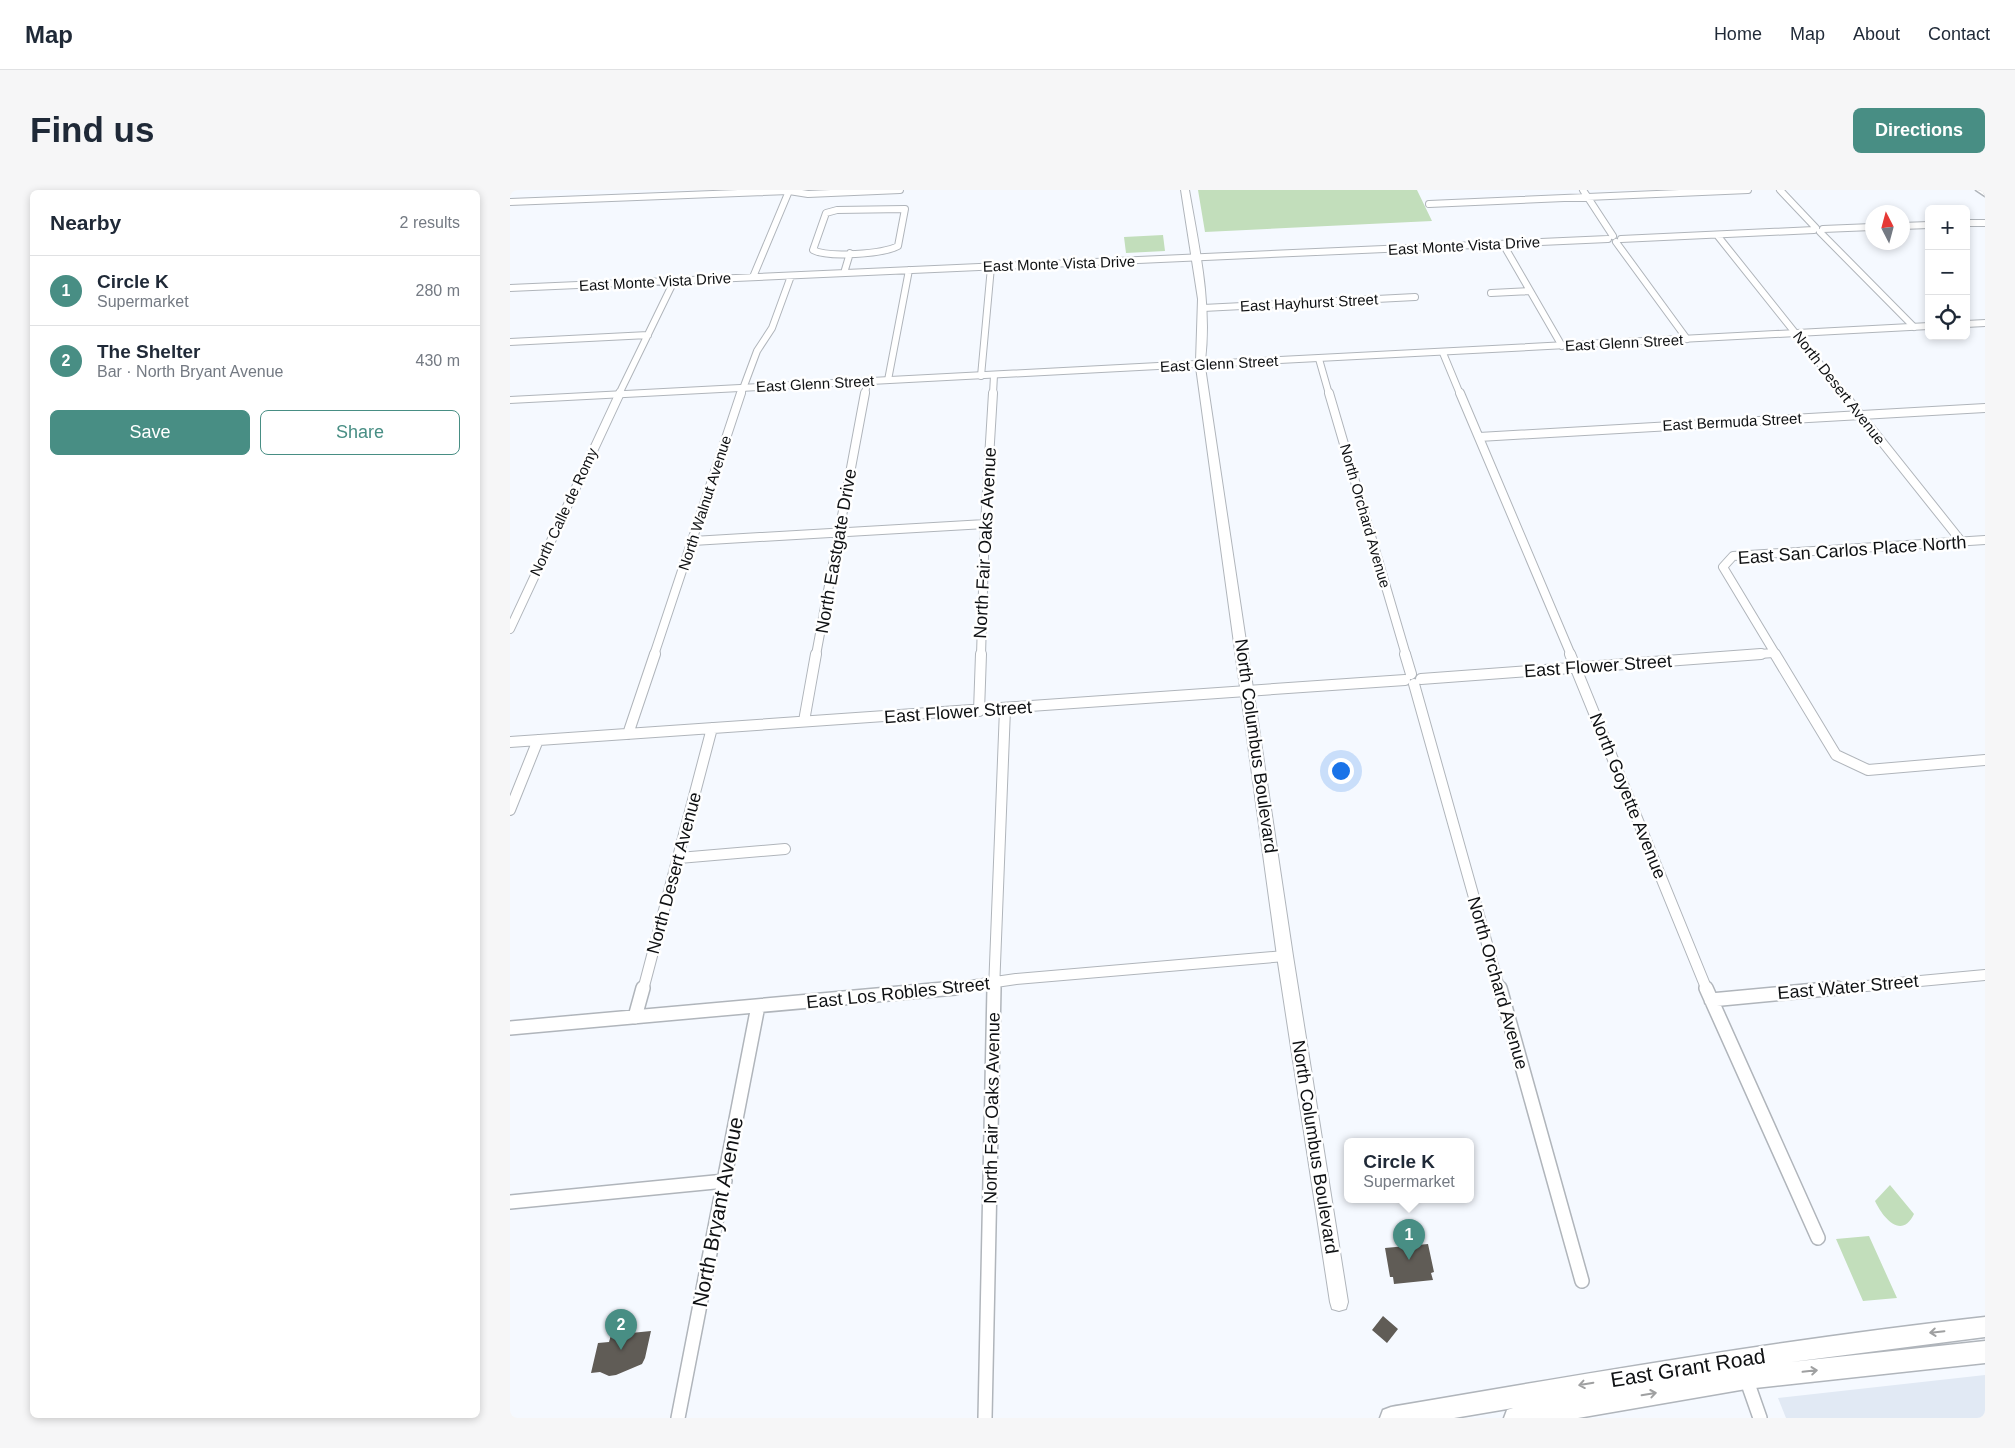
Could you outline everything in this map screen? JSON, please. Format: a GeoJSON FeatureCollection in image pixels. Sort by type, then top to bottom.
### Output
{"type":"FeatureCollection","features":[{"type":"Feature","properties":{"kind":"main road"},"geometry":{"type":"LineString","coordinates":[[1980,190],[1985,194]]}},
{"type":"Feature","properties":{"kind":"main road","name":"East Grant Road"},"geometry":{"type":"LineString","coordinates":[[1392,1418],[1684,1367],[1863,1340],[1985,1327]]}},
{"type":"Feature","properties":{"kind":"main road","name":"East Grant Road"},"geometry":{"type":"LineString","coordinates":[[1515,1418],[1746,1378],[1985,1352]]}},
{"type":"Feature","properties":{"kind":"street"},"geometry":{"type":"LineString","coordinates":[[574,199],[580,190]]}},
{"type":"Feature","properties":{"kind":"street"},"geometry":{"type":"LineString","coordinates":[[608,198],[614,190]]}},
{"type":"Feature","properties":{"kind":"street"},"geometry":{"type":"LineString","coordinates":[[661,196],[665,190]]}},
{"type":"Feature","properties":{"kind":"street"},"geometry":{"type":"LineString","coordinates":[[510,202],[712,192],[790,190],[808,194],[900,190]]}},
{"type":"Feature","properties":{"kind":"street"},"geometry":{"type":"LineString","coordinates":[[754,277],[790,190]]}},
{"type":"Feature","properties":{"kind":"street","name":"North Columbus Boulevard"},"geometry":{"type":"LineString","coordinates":[[1186,190],[1203,308],[1204,340],[1200,365],[1285,956],[1339,1302]]}},
{"type":"Feature","properties":{"kind":"street"},"geometry":{"type":"LineString","coordinates":[[1583,190],[1615,239],[1687,339]]}},
{"type":"Feature","properties":{"kind":"street"},"geometry":{"type":"LineString","coordinates":[[1429,204],[1748,190]]}},
{"type":"Feature","properties":{"kind":"street"},"geometry":{"type":"LineString","coordinates":[[1780,190],[1914,327]]}},
{"type":"Feature","properties":{"kind":"street"},"geometry":{"type":"LineString","coordinates":[[905,209],[898,246],[890,250],[850,253],[819,253],[813,250],[826,213],[837,210],[905,209]]}},
{"type":"Feature","properties":{"kind":"street"},"geometry":{"type":"LineString","coordinates":[[1970,223],[1985,223]]}},
{"type":"Feature","properties":{"kind":"street"},"geometry":{"type":"LineString","coordinates":[[1910,226],[1925,225]]}},
{"type":"Feature","properties":{"kind":"street","name":"East Monte Vista Drive"},"geometry":{"type":"LineString","coordinates":[[510,288],[1865,227]]}},
{"type":"Feature","properties":{"kind":"street","name":"North Desert Avenue"},"geometry":{"type":"LineString","coordinates":[[1717,235],[1961,541]]}},
{"type":"Feature","properties":{"kind":"street"},"geometry":{"type":"LineString","coordinates":[[1502,244],[1562,346]]}},
{"type":"Feature","properties":{"kind":"street"},"geometry":{"type":"LineString","coordinates":[[844,273],[850,253]]}},
{"type":"Feature","properties":{"kind":"street"},"geometry":{"type":"LineString","coordinates":[[981,376],[991,267]]}},
{"type":"Feature","properties":{"kind":"street"},"geometry":{"type":"LineString","coordinates":[[888,380],[908,270]]}},
{"type":"Feature","properties":{"kind":"street","name":"North Walnut Avenue"},"geometry":{"type":"LineString","coordinates":[[628,734],[743,388],[757,351],[772,328],[791,276]]}},
{"type":"Feature","properties":{"kind":"street","name":"North Calle de Romy"},"geometry":{"type":"LineString","coordinates":[[510,629],[618,394],[674,281]]}},
{"type":"Feature","properties":{"kind":"street"},"geometry":{"type":"LineString","coordinates":[[1491,293],[1530,291]]}},
{"type":"Feature","properties":{"kind":"street","name":"East Hayhurst Street"},"geometry":{"type":"LineString","coordinates":[[1203,308],[1414,297]]}},
{"type":"Feature","properties":{"kind":"street"},"geometry":{"type":"LineString","coordinates":[[1970,324],[1985,324]]}},
{"type":"Feature","properties":{"kind":"street","name":"East Glenn Street"},"geometry":{"type":"LineString","coordinates":[[510,400],[1443,353],[1925,326]]}},
{"type":"Feature","properties":{"kind":"street"},"geometry":{"type":"LineString","coordinates":[[510,342],[648,335]]}},
{"type":"Feature","properties":{"kind":"street","name":"North Goyette Avenue"},"geometry":{"type":"LineString","coordinates":[[1443,353],[1576,668],[1711,1000],[1818,1238]]}},
{"type":"Feature","properties":{"kind":"street","name":"North Orchard Avenue"},"geometry":{"type":"LineString","coordinates":[[1320,359],[1413,679],[1582,1281]]}},
{"type":"Feature","properties":{"kind":"street","name":"North Fair Oaks Avenue"},"geometry":{"type":"LineString","coordinates":[[979,711],[985,524],[994,376]]}},
{"type":"Feature","properties":{"kind":"street","name":"North Eastgate Drive"},"geometry":{"type":"LineString","coordinates":[[804,721],[867,382]]}},
{"type":"Feature","properties":{"kind":"street","name":"East Bermuda Street"},"geometry":{"type":"LineString","coordinates":[[1479,437],[1985,408]]}},
{"type":"Feature","properties":{"kind":"street"},"geometry":{"type":"LineString","coordinates":[[693,541],[985,524]]}},
{"type":"Feature","properties":{"kind":"street","name":"East San Carlos Place North"},"geometry":{"type":"LineString","coordinates":[[1774,652],[1723,567],[1733,556],[1985,540]]}},
{"type":"Feature","properties":{"kind":"street"},"geometry":{"type":"LineString","coordinates":[[1774,652],[1836,756],[1868,770],[1985,760]]}},
{"type":"Feature","properties":{"kind":"street","name":"East Flower Street"},"geometry":{"type":"LineString","coordinates":[[510,742],[1248,692],[1774,652]]}},
{"type":"Feature","properties":{"kind":"street","name":"North Fair Oaks Avenue"},"geometry":{"type":"LineString","coordinates":[[985,1418],[994,983],[1005,709]]}},
{"type":"Feature","properties":{"kind":"street","name":"North Desert Avenue"},"geometry":{"type":"LineString","coordinates":[[635,1018],[680,858],[712,728]]}},
{"type":"Feature","properties":{"kind":"street"},"geometry":{"type":"LineString","coordinates":[[510,810],[538,740]]}},
{"type":"Feature","properties":{"kind":"street"},"geometry":{"type":"LineString","coordinates":[[680,858],[785,849]]}},
{"type":"Feature","properties":{"kind":"street","name":"East Los Robles Street"},"geometry":{"type":"LineString","coordinates":[[510,1028],[635,1018],[1285,956]]}},
{"type":"Feature","properties":{"kind":"street","name":"East Water Street"},"geometry":{"type":"LineString","coordinates":[[1711,1000],[1985,975]]}},
{"type":"Feature","properties":{"kind":"street","name":"North Bryant Avenue"},"geometry":{"type":"LineString","coordinates":[[678,1418],[758,1006]]}},
{"type":"Feature","properties":{"kind":"street"},"geometry":{"type":"LineString","coordinates":[[510,1202],[725,1181]]}},
{"type":"Feature","properties":{"kind":"street"},"geometry":{"type":"LineString","coordinates":[[1746,1378],[1760,1418]]}},
{"type":"Feature","properties":{"kind":"shaded area"},"geometry":{"type":"Polygon","coordinates":[[[1985,1375],[1985,1418],[1786,1418],[1778,1398],[1985,1375]]]}},
{"type":"Feature","properties":{"kind":"green space"},"geometry":{"type":"Polygon","coordinates":[[[1198,190],[1417,190],[1432,221],[1205,232],[1198,190]]]}},
{"type":"Feature","properties":{"kind":"green space"},"geometry":{"type":"Polygon","coordinates":[[[1163,235],[1165,251],[1126,253],[1124,237],[1163,235]]]}},
{"type":"Feature","properties":{"kind":"green space"},"geometry":{"type":"Polygon","coordinates":[[[1890,1185],[1914,1214],[1909,1222],[1903,1225],[1898,1226],[1887,1219],[1875,1201],[1890,1185]]]}},
{"type":"Feature","properties":{"kind":"green space"},"geometry":{"type":"Polygon","coordinates":[[[1869,1236],[1897,1298],[1863,1301],[1836,1239],[1869,1236]]]}},
{"type":"Feature","properties":{"kind":"building"},"geometry":{"type":"Polygon","coordinates":[[[1428,1244],[1434,1272],[1431,1273],[1433,1280],[1394,1284],[1393,1277],[1390,1277],[1385,1248],[1428,1244]]]}},
{"type":"Feature","properties":{"kind":"building"},"geometry":{"type":"Polygon","coordinates":[[[1383,1316],[1398,1329],[1387,1343],[1372,1330],[1383,1316]]]}},
{"type":"Feature","properties":{"kind":"building"},"geometry":{"type":"Polygon","coordinates":[[[651,1331],[642,1364],[616,1375],[609,1376],[600,1372],[591,1373],[598,1343],[609,1342],[611,1335],[651,1331]]]}},
{"type":"Feature","properties":{"kind":"place","name":"Circle K"},"geometry":{"type":"Point","coordinates":[1409,1260]}},
{"type":"Feature","properties":{"kind":"place","name":"The Shelter"},"geometry":{"type":"Point","coordinates":[621,1350]}}]}
